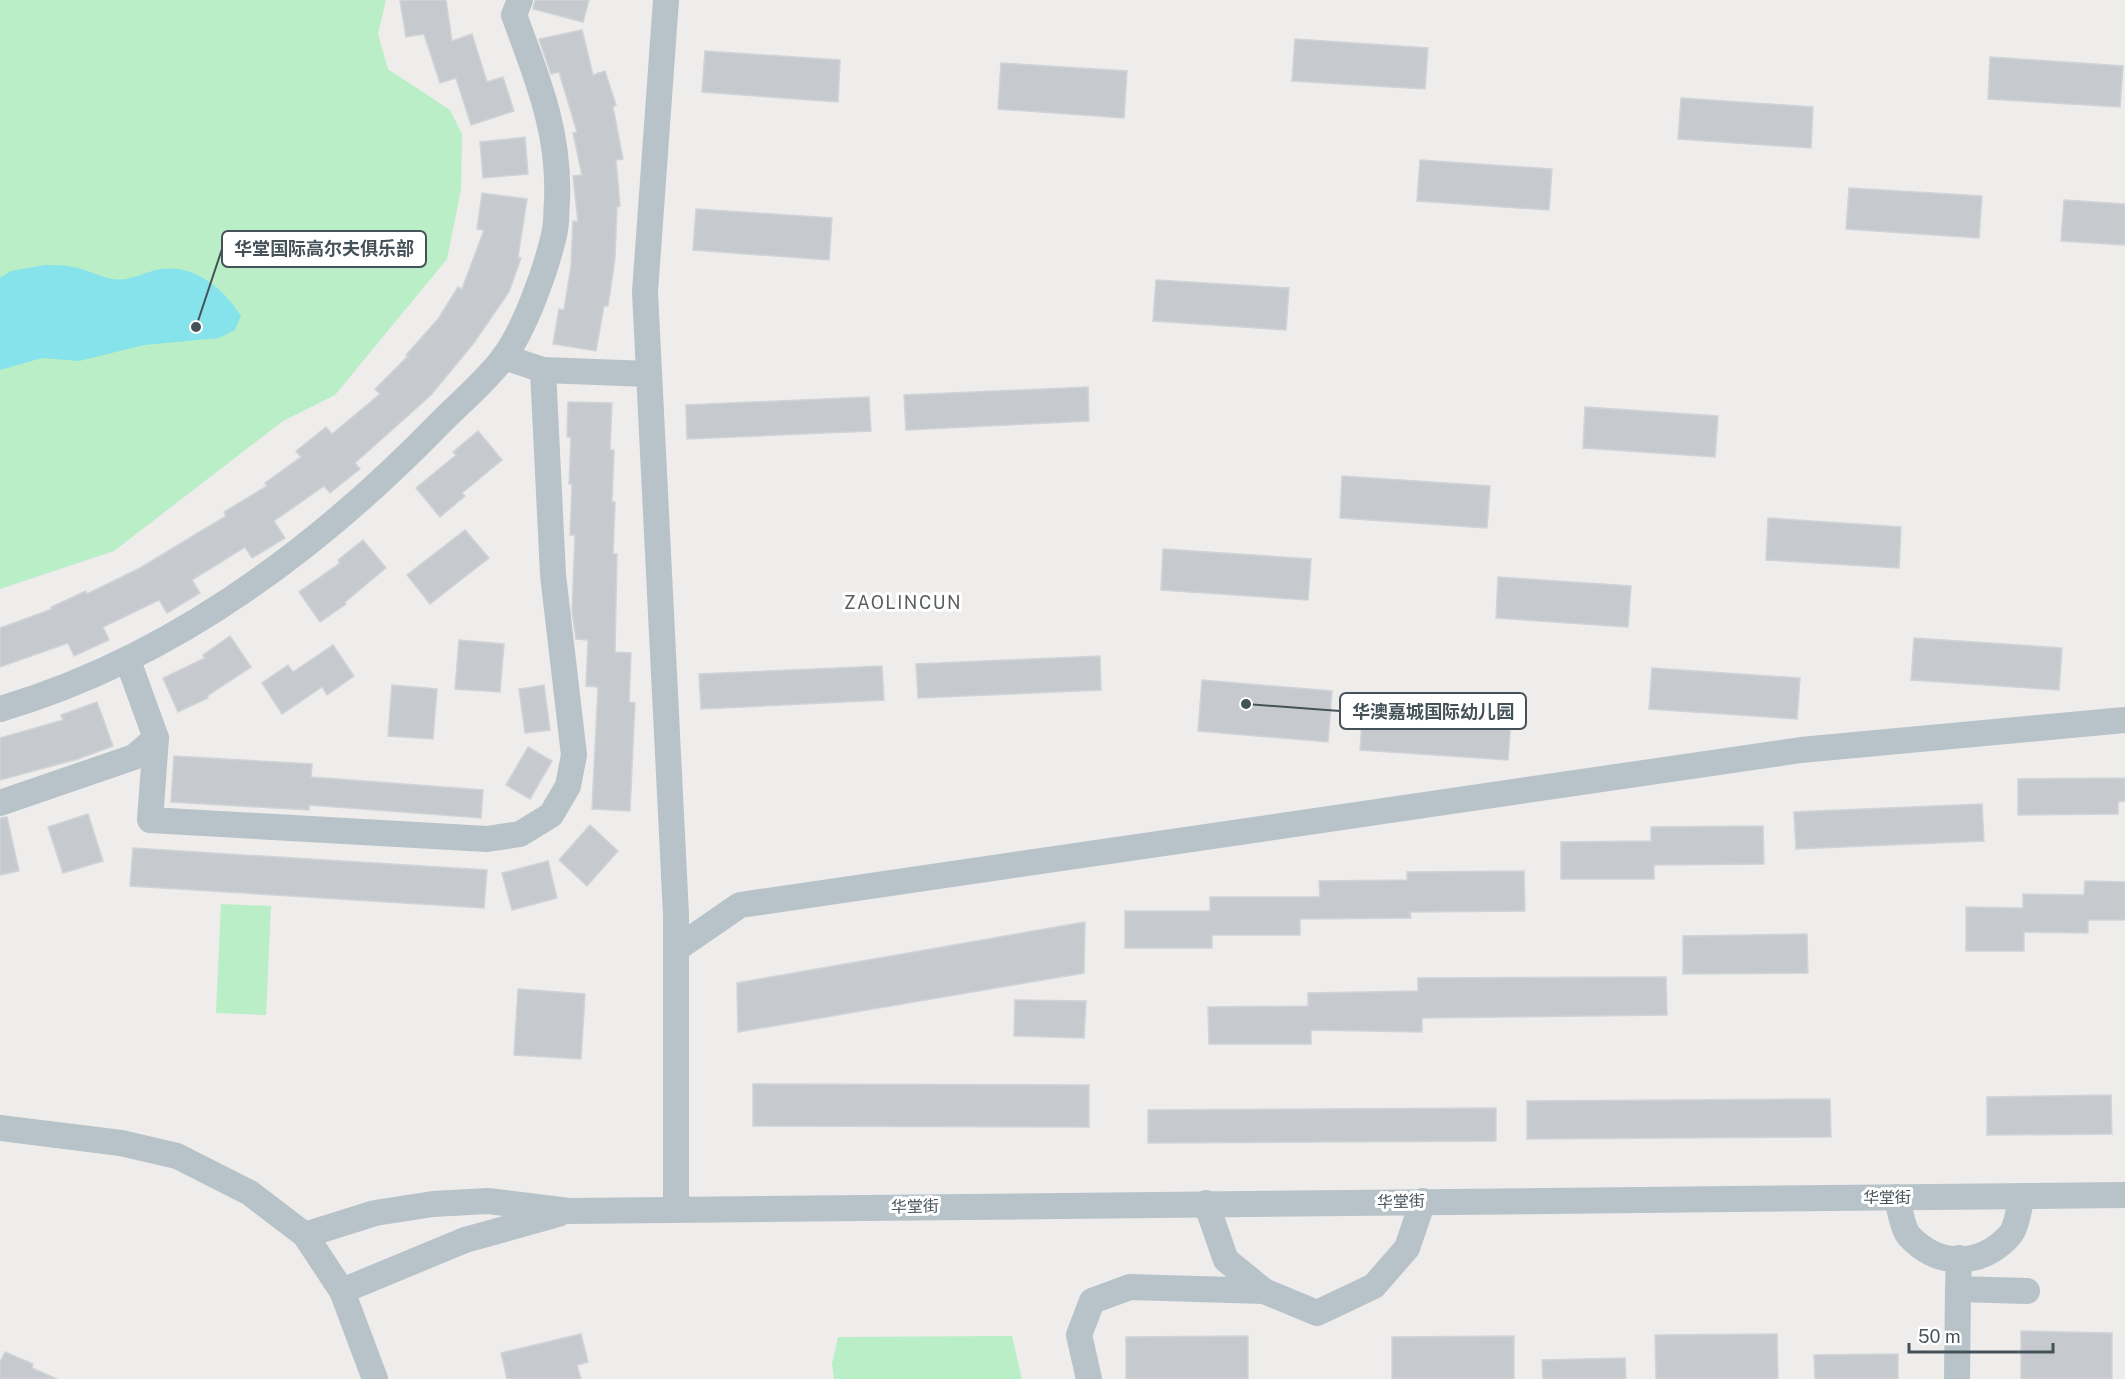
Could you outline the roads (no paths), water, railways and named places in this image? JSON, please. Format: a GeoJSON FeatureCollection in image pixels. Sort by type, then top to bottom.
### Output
{"type":"FeatureCollection","features":[{"type":"Feature","properties":{"kind":"street"},"geometry":{"type":"LineString","coordinates":[[0,709],[51,694],[128,661],[220,607],[338,519],[419,445],[504,357],[537,292],[555,232],[557,200],[558,168],[547,104],[514,15],[520,0]]}},
{"type":"Feature","properties":{"kind":"street"},"geometry":{"type":"LineString","coordinates":[[666,0],[645,292],[676,915],[676,1208]]}},
{"type":"Feature","properties":{"kind":"street"},"geometry":{"type":"LineString","coordinates":[[504,357],[543,370],[649,374]]}},
{"type":"Feature","properties":{"kind":"street"},"geometry":{"type":"LineString","coordinates":[[128,661],[156,738],[150,820],[487,838],[520,834],[551,814],[568,786],[574,755],[553,575],[543,370]]}},
{"type":"Feature","properties":{"kind":"street"},"geometry":{"type":"LineString","coordinates":[[676,949],[740,904],[1801,750],[2125,720]]}},
{"type":"Feature","properties":{"kind":"street"},"geometry":{"type":"LineString","coordinates":[[0,803],[134,757],[156,738]]}},
{"type":"Feature","properties":{"kind":"street"},"geometry":{"type":"LineString","coordinates":[[0,1128],[121,1143],[177,1156],[250,1193],[305,1235],[342,1291],[375,1379]]}},
{"type":"Feature","properties":{"kind":"street","name":"华堂街"},"geometry":{"type":"LineString","coordinates":[[570,1210],[2125,1195]]}},
{"type":"Feature","properties":{"kind":"street"},"geometry":{"type":"LineString","coordinates":[[1896,1197],[1908,1235],[1940,1258],[1980,1258],[2012,1234],[2022,1196]]}},
{"type":"Feature","properties":{"kind":"street"},"geometry":{"type":"LineString","coordinates":[[305,1235],[375,1213],[433,1204],[488,1201],[570,1210]]}},
{"type":"Feature","properties":{"kind":"street"},"geometry":{"type":"LineString","coordinates":[[1206,1203],[1226,1260],[1264,1292],[1317,1313],[1374,1286],[1407,1248],[1423,1201]]}},
{"type":"Feature","properties":{"kind":"street"},"geometry":{"type":"LineString","coordinates":[[342,1291],[465,1240],[570,1210]]}},
{"type":"Feature","properties":{"kind":"street"},"geometry":{"type":"LineString","coordinates":[[1957,1379],[1959,1258]]}},
{"type":"Feature","properties":{"kind":"street"},"geometry":{"type":"LineString","coordinates":[[1089,1379],[1079,1335],[1092,1301],[1130,1287],[1264,1292]]}},
{"type":"Feature","properties":{"kind":"street"},"geometry":{"type":"LineString","coordinates":[[1958,1289],[2027,1291]]}},
{"type":"Feature","properties":{"kind":"water"},"geometry":{"type":"Polygon","coordinates":[[[45,265],[63,265],[83,269],[120,280],[162,269],[186,271],[218,288],[241,316],[235,330],[219,338],[144,345],[79,361],[42,358],[0,370],[0,278],[11,271],[45,265]]]}},
{"type":"Feature","properties":{"kind":"place","name":"华堂国际高尔夫俱乐部"},"geometry":{"type":"Point","coordinates":[196,327]}},
{"type":"Feature","properties":{"kind":"place","name":"华澳嘉城国际幼儿园"},"geometry":{"type":"Point","coordinates":[1246,704]}},
{"type":"Feature","properties":{"kind":"district","name":"ZAOLINCUN"},"geometry":{"type":"Point","coordinates":[903,603]}}]}
